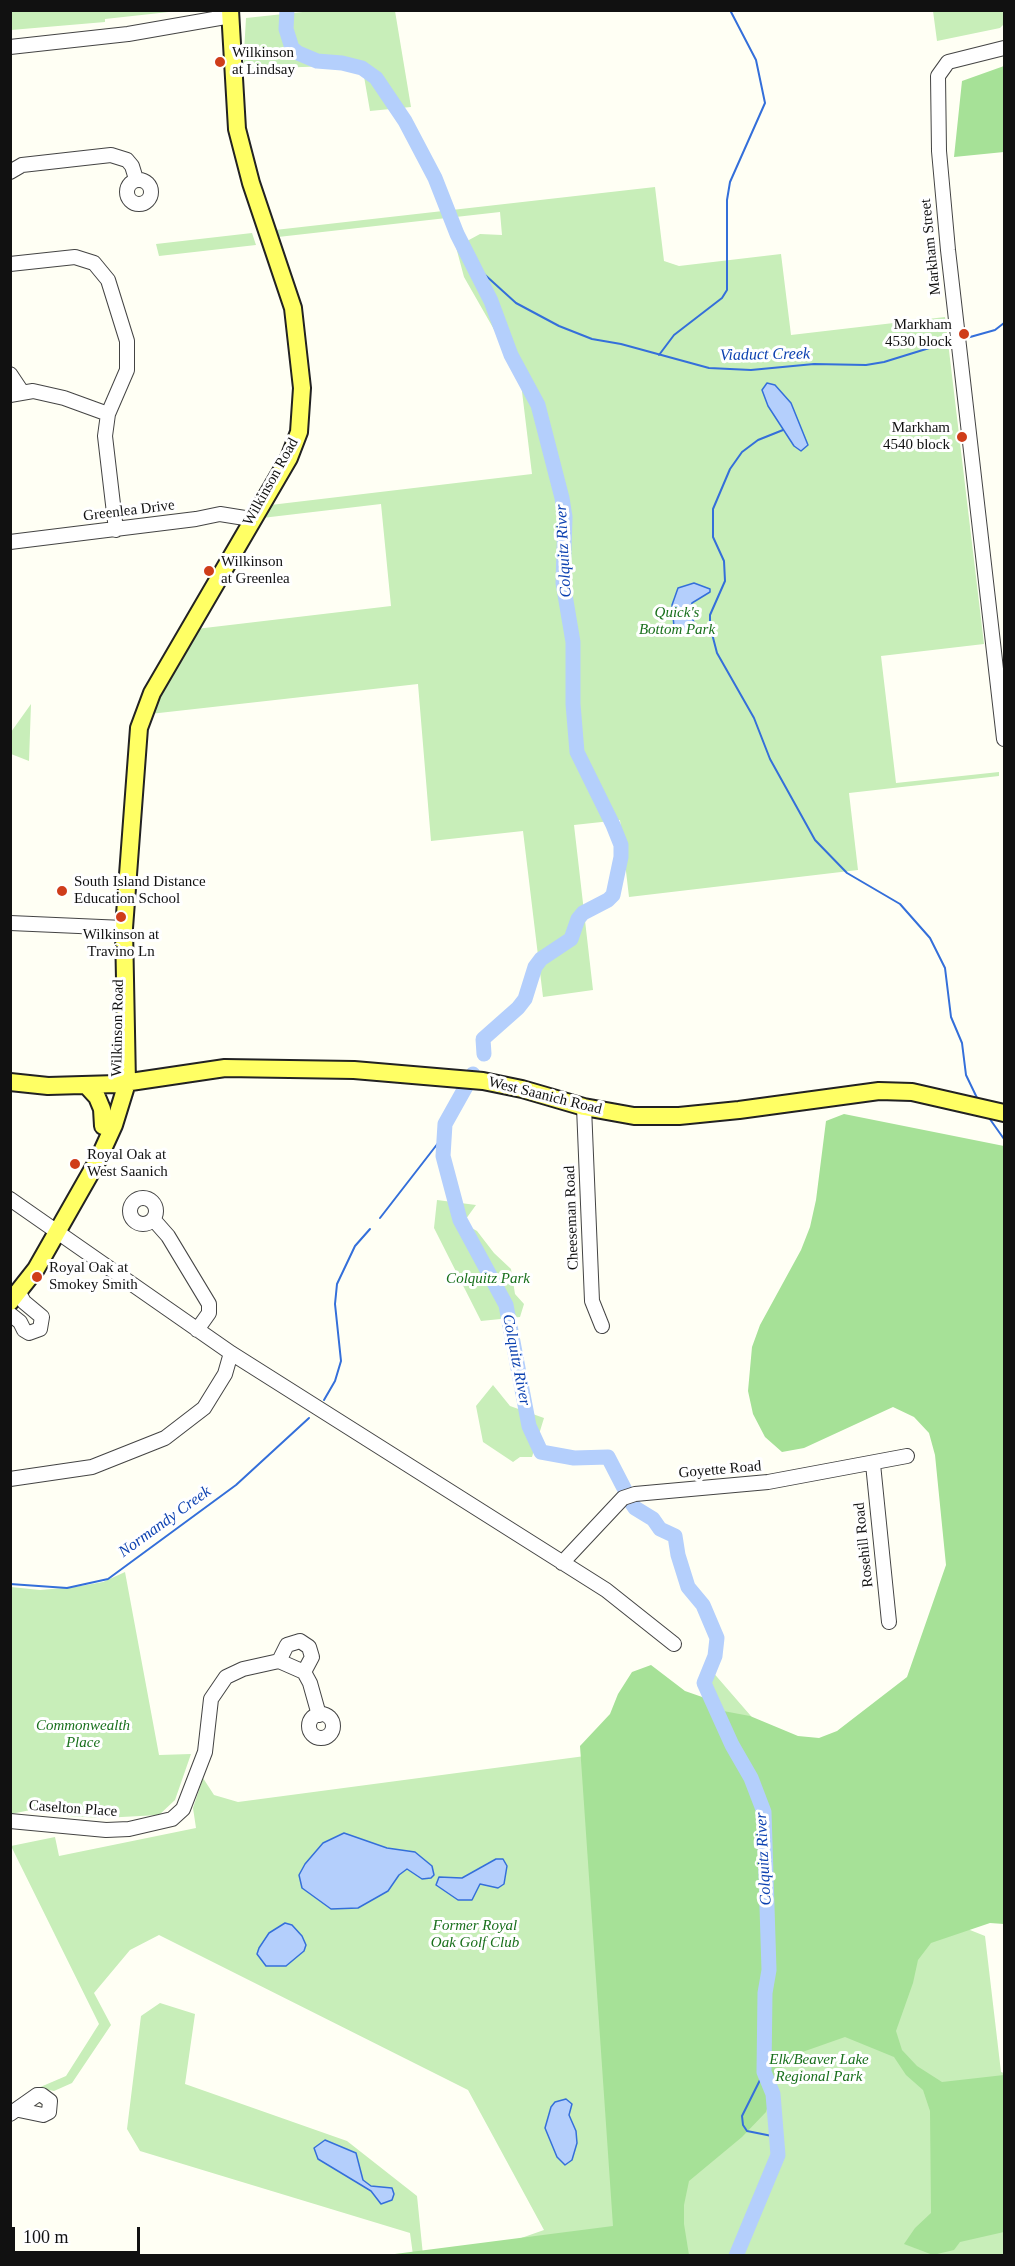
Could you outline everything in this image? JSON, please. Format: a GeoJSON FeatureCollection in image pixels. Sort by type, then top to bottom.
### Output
{"type":"FeatureCollection","features":[{"type":"Feature","properties":{"kind":"main road","name":"Wilkinson Road"},"geometry":{"type":"LineString","coordinates":[[122,1084],[125,928],[139,728],[152,693],[288,458],[299,432],[302,388],[293,308],[251,183],[237,129],[233,101],[231,14]]}},
{"type":"Feature","properties":{"kind":"main road","name":"West Saanich Road"},"geometry":{"type":"LineString","coordinates":[[10,1082],[48,1086],[122,1084],[225,1068],[375,1071],[483,1081],[522,1089],[584,1107],[634,1116],[679,1116],[890,1092],[912,1092],[1005,1113]]}},
{"type":"Feature","properties":{"kind":"main road"},"geometry":{"type":"LineString","coordinates":[[54,1229],[122,1084]]}},
{"type":"Feature","properties":{"kind":"main road"},"geometry":{"type":"LineString","coordinates":[[13,1294],[54,1229],[114,1125],[122,1084]]}},
{"type":"Feature","properties":{"kind":"main road"},"geometry":{"type":"LineString","coordinates":[[86,1085],[97,1097],[102,1109],[103,1126]]}},
{"type":"Feature","properties":{"kind":"main road","name":"West Saanich Road"},"geometry":{"type":"LineString","coordinates":[[10,1094],[48,1086]]}},
{"type":"Feature","properties":{"kind":"street"},"geometry":{"type":"LineString","coordinates":[[10,47],[128,34],[231,14]]}},
{"type":"Feature","properties":{"kind":"street","name":"Markham Street"},"geometry":{"type":"LineString","coordinates":[[1005,48],[948,62],[938,76],[938,87],[939,151],[948,250],[1005,739]]}},
{"type":"Feature","properties":{"kind":"street"},"geometry":{"type":"LineString","coordinates":[[10,172],[22,165],[111,155],[127,160],[132,166],[136,179]]}},
{"type":"Feature","properties":{"kind":"street"},"geometry":{"type":"LineString","coordinates":[[10,264],[75,257],[94,263],[108,280],[127,341],[127,370],[108,414],[105,436],[116,530]]}},
{"type":"Feature","properties":{"kind":"street"},"geometry":{"type":"LineString","coordinates":[[10,374],[16,394],[33,391],[58,396],[108,414]]}},
{"type":"Feature","properties":{"kind":"street","name":"Greenlea Drive"},"geometry":{"type":"LineString","coordinates":[[10,542],[116,530],[220,514],[251,519]]}},
{"type":"Feature","properties":{"kind":"street"},"geometry":{"type":"LineString","coordinates":[[10,923],[84,926],[97,920],[125,928]]}},
{"type":"Feature","properties":{"kind":"street","name":"Cheeseman Road"},"geometry":{"type":"LineString","coordinates":[[584,1107],[592,1301],[602,1326]]}},
{"type":"Feature","properties":{"kind":"street"},"geometry":{"type":"LineString","coordinates":[[10,1199],[231,1353],[606,1590],[674,1644]]}},
{"type":"Feature","properties":{"kind":"street"},"geometry":{"type":"LineString","coordinates":[[153,1219],[168,1236],[209,1304],[209,1313],[197,1330]]}},
{"type":"Feature","properties":{"kind":"street"},"geometry":{"type":"LineString","coordinates":[[10,1314],[29,1333],[40,1329],[42,1317],[13,1294]]}},
{"type":"Feature","properties":{"kind":"street"},"geometry":{"type":"LineString","coordinates":[[10,1479],[92,1467],[165,1438],[204,1408],[225,1374],[231,1353]]}},
{"type":"Feature","properties":{"kind":"street","name":"Goyette Road"},"geometry":{"type":"LineString","coordinates":[[562,1563],[623,1498],[635,1494],[768,1482],[907,1456]]}},
{"type":"Feature","properties":{"kind":"street","name":"Rosehill Road"},"geometry":{"type":"LineString","coordinates":[[873,1464],[889,1622]]}},
{"type":"Feature","properties":{"kind":"street"},"geometry":{"type":"LineString","coordinates":[[304,1672],[312,1657],[309,1647],[300,1641],[287,1645],[279,1661],[304,1672],[310,1683],[319,1715]]}},
{"type":"Feature","properties":{"kind":"street","name":"Caselton Place"},"geometry":{"type":"LineString","coordinates":[[10,1821],[106,1830],[129,1829],[172,1819],[183,1809],[205,1752],[211,1699],[217,1687],[226,1677],[243,1669],[279,1661]]}},
{"type":"Feature","properties":{"kind":"green space"},"geometry":{"type":"Polygon","coordinates":[[[10,11],[178,11],[105,19],[105,22],[11,30],[10,11]]]}},
{"type":"Feature","properties":{"kind":"green space"},"geometry":{"type":"Polygon","coordinates":[[[312,11],[395,11],[411,107],[370,111],[362,65],[243,69],[246,18],[312,11]]]}},
{"type":"Feature","properties":{"kind":"green space"},"geometry":{"type":"Polygon","coordinates":[[[933,11],[1004,11],[1004,24],[1000,28],[937,41],[933,11]]]}},
{"type":"Feature","properties":{"kind":"green space"},"geometry":{"type":"Polygon","coordinates":[[[1004,66],[1004,152],[954,157],[962,81],[1004,66]]]}},
{"type":"Feature","properties":{"kind":"green space","name":"Quick's Bottom Park"},"geometry":{"type":"Polygon","coordinates":[[[655,187],[664,261],[679,266],[781,254],[791,335],[945,317],[984,644],[881,656],[896,783],[999,772],[999,776],[849,793],[858,870],[629,897],[620,820],[574,825],[593,990],[543,997],[523,831],[431,841],[418,684],[150,714],[196,629],[391,606],[381,504],[262,518],[262,506],[532,474],[520,375],[464,277],[456,247],[480,234],[502,235],[500,212],[278,237],[275,230],[655,187]]]}},
{"type":"Feature","properties":{"kind":"green space"},"geometry":{"type":"Polygon","coordinates":[[[252,233],[256,245],[159,256],[156,244],[252,233]]]}},
{"type":"Feature","properties":{"kind":"green space"},"geometry":{"type":"Polygon","coordinates":[[[31,704],[29,761],[11,754],[11,732],[31,704]]]}},
{"type":"Feature","properties":{"kind":"green space"},"geometry":{"type":"Polygon","coordinates":[[[844,1114],[1004,1146],[1004,1924],[990,1923],[931,1943],[918,1960],[913,1983],[896,2031],[902,2050],[917,2066],[942,2082],[1004,2075],[1004,2232],[960,2242],[954,2250],[933,2255],[904,2244],[915,2228],[931,2213],[930,2111],[923,2090],[906,2075],[894,2057],[845,2037],[791,2056],[778,2073],[766,2112],[742,2137],[689,2181],[684,2205],[684,2224],[689,2255],[387,2255],[613,2226],[580,1746],[610,1714],[618,1694],[632,1672],[651,1665],[685,1691],[705,1698],[718,1710],[750,1716],[798,1736],[819,1738],[837,1731],[907,1677],[946,1565],[935,1455],[929,1433],[914,1417],[893,1407],[804,1448],[782,1452],[765,1437],[753,1414],[748,1391],[752,1347],[760,1325],[801,1250],[810,1227],[816,1200],[826,1121],[844,1114]]]}},
{"type":"Feature","properties":{"kind":"green space","name":"Colquitz Park"},"geometry":{"type":"Polygon","coordinates":[[[437,1200],[476,1205],[463,1223],[477,1231],[494,1253],[511,1269],[515,1294],[524,1304],[520,1317],[481,1321],[434,1228],[437,1200]]]}},
{"type":"Feature","properties":{"kind":"green space"},"geometry":{"type":"Polygon","coordinates":[[[493,1385],[510,1406],[544,1418],[532,1457],[520,1457],[513,1462],[483,1442],[476,1406],[493,1385]]]}},
{"type":"Feature","properties":{"kind":"green space","name":"Commonwealth Place"},"geometry":{"type":"Polygon","coordinates":[[[125,1572],[159,1755],[191,1754],[175,1800],[159,1815],[103,1818],[68,1816],[65,1803],[11,1814],[11,1587],[40,1590],[75,1587],[103,1582],[125,1572]]]}},
{"type":"Feature","properties":{"kind":"green space"},"geometry":{"type":"Polygon","coordinates":[[[711,1670],[874,1858],[970,1930],[985,1936],[1001,2072],[1004,2073],[1004,2255],[486,2255],[487,2250],[544,2230],[468,2090],[159,1935],[130,1950],[94,1993],[111,2025],[72,2083],[54,2091],[38,2088],[66,2076],[99,2024],[11,1846],[55,1837],[59,1856],[196,1828],[193,1808],[203,1778],[214,1795],[238,1802],[721,1738],[702,1686],[711,1670]]]}},
{"type":"Feature","properties":{"kind":"green space"},"geometry":{"type":"Polygon","coordinates":[[[160,2003],[195,2014],[185,2084],[347,2141],[417,2196],[423,2255],[413,2255],[410,2233],[140,2151],[127,2129],[141,2016],[160,2003]]]}},
{"type":"Feature","properties":{"kind":"water"},"geometry":{"type":"Polygon","coordinates":[[[767,383],[775,385],[791,403],[808,445],[801,451],[794,446],[768,406],[762,390],[767,383]]]}},
{"type":"Feature","properties":{"kind":"water"},"geometry":{"type":"Polygon","coordinates":[[[694,583],[710,589],[710,592],[692,603],[689,612],[697,628],[688,634],[679,635],[674,627],[672,605],[678,588],[694,583]]]}},
{"type":"Feature","properties":{"kind":"water"},"geometry":{"type":"Polygon","coordinates":[[[344,1833],[387,1848],[415,1852],[432,1866],[434,1875],[431,1878],[422,1879],[407,1869],[399,1875],[388,1891],[358,1908],[331,1909],[302,1888],[299,1875],[323,1843],[344,1833]]]}},
{"type":"Feature","properties":{"kind":"water"},"geometry":{"type":"Polygon","coordinates":[[[496,1859],[503,1859],[507,1866],[504,1884],[498,1888],[480,1884],[472,1900],[458,1900],[436,1885],[439,1877],[462,1878],[496,1859]]]}},
{"type":"Feature","properties":{"kind":"water"},"geometry":{"type":"Polygon","coordinates":[[[285,1923],[292,1925],[302,1936],[306,1945],[304,1951],[286,1966],[266,1966],[257,1954],[259,1948],[269,1933],[285,1923]]]}},
{"type":"Feature","properties":{"kind":"water"},"geometry":{"type":"Polygon","coordinates":[[[566,2099],[572,2104],[569,2115],[576,2131],[577,2143],[572,2160],[565,2165],[557,2157],[545,2128],[551,2107],[555,2102],[566,2099]]]}},
{"type":"Feature","properties":{"kind":"water"},"geometry":{"type":"Polygon","coordinates":[[[325,2140],[356,2153],[363,2180],[371,2186],[392,2188],[394,2194],[392,2200],[381,2204],[371,2191],[318,2159],[314,2148],[325,2140]]]}},
{"type":"Feature","properties":{"kind":"waterway","name":"Colquitz River"},"geometry":{"type":"LineString","coordinates":[[287,10],[286,29],[292,48],[317,61],[342,63],[362,68],[376,78],[405,121],[435,178],[457,234],[491,301],[511,355],[538,405],[562,498],[565,517],[563,583],[573,642],[573,704],[577,752],[613,825],[621,845],[621,857],[613,895],[583,913],[578,919],[571,939],[541,959],[535,967],[525,999],[483,1039],[484,1054]]}},
{"type":"Feature","properties":{"kind":"waterway"},"geometry":{"type":"LineString","coordinates":[[659,355],[674,335],[722,298],[727,290],[727,200],[730,182],[765,103],[756,60],[730,10]]}},
{"type":"Feature","properties":{"kind":"waterway","name":"Viaduct Creek"},"geometry":{"type":"LineString","coordinates":[[473,264],[516,303],[559,326],[592,339],[621,344],[709,368],[751,370],[814,364],[866,365],[884,362],[952,341]]}},
{"type":"Feature","properties":{"kind":"waterway","name":"Viaduct Creek"},"geometry":{"type":"LineString","coordinates":[[963,339],[995,330],[1004,323]]}},
{"type":"Feature","properties":{"kind":"waterway"},"geometry":{"type":"LineString","coordinates":[[783,430],[758,440],[742,452],[730,469],[713,509],[713,537],[724,561],[725,581],[710,615],[710,626],[717,653],[754,718],[770,759],[815,840],[847,873],[900,904],[930,938],[945,968],[951,1017],[962,1043],[966,1075],[978,1100]]}},
{"type":"Feature","properties":{"kind":"waterway","name":"Colquitz River"},"geometry":{"type":"LineString","coordinates":[[473,1074],[445,1124],[443,1156],[460,1220],[506,1305],[529,1426],[541,1452],[574,1458],[608,1457],[625,1490]]}},
{"type":"Feature","properties":{"kind":"waterway"},"geometry":{"type":"LineString","coordinates":[[987,1115],[1004,1139]]}},
{"type":"Feature","properties":{"kind":"waterway","name":"Normandy Creek"},"geometry":{"type":"LineString","coordinates":[[380,1218],[442,1138]]}},
{"type":"Feature","properties":{"kind":"waterway","name":"Normandy Creek"},"geometry":{"type":"LineString","coordinates":[[324,1400],[335,1381],[341,1361],[335,1304],[337,1284],[355,1246],[370,1229]]}},
{"type":"Feature","properties":{"kind":"waterway","name":"Normandy Creek"},"geometry":{"type":"LineString","coordinates":[[10,1584],[67,1588],[108,1579],[236,1485],[309,1418]]}},
{"type":"Feature","properties":{"kind":"waterway","name":"Colquitz River"},"geometry":{"type":"LineString","coordinates":[[629,1499],[635,1508],[653,1519],[660,1529],[675,1536],[688,1587],[703,1605],[717,1638],[715,1656],[704,1683],[732,1745],[751,1778],[764,1812],[769,1970],[765,1993],[764,2072],[773,2094],[778,2155],[736,2256]]}},
{"type":"Feature","properties":{"kind":"waterway"},"geometry":{"type":"LineString","coordinates":[[764,2072],[742,2116],[743,2125],[747,2131],[777,2137]]}},
{"type":"Feature","properties":{"kind":"place","name":"Wilkinson at Lindsay"},"geometry":{"type":"Point","coordinates":[220,62]}},
{"type":"Feature","properties":{"kind":"place","name":"Markham 4530 block"},"geometry":{"type":"Point","coordinates":[964,334]}},
{"type":"Feature","properties":{"kind":"place","name":"Markham 4540 block"},"geometry":{"type":"Point","coordinates":[962,437]}},
{"type":"Feature","properties":{"kind":"place","name":"Wilkinson at Greenlea"},"geometry":{"type":"Point","coordinates":[209,571]}},
{"type":"Feature","properties":{"kind":"place","name":"South Island Distance Education School"},"geometry":{"type":"Point","coordinates":[62,891]}},
{"type":"Feature","properties":{"kind":"place","name":"Wilkinson at Travino Ln"},"geometry":{"type":"Point","coordinates":[121,917]}},
{"type":"Feature","properties":{"kind":"place","name":"Royal Oak at West Saanich"},"geometry":{"type":"Point","coordinates":[75,1164]}},
{"type":"Feature","properties":{"kind":"place","name":"Royal Oak at Smokey Smith"},"geometry":{"type":"Point","coordinates":[37,1277]}},
{"type":"Feature","properties":{"kind":"park label","name":"Former Royal Oak Golf Club"},"geometry":{"type":"Point","coordinates":[475,1934]}},
{"type":"Feature","properties":{"kind":"park label","name":"Elk/Beaver Lake Regional Park"},"geometry":{"type":"Point","coordinates":[819,2068]}}]}
